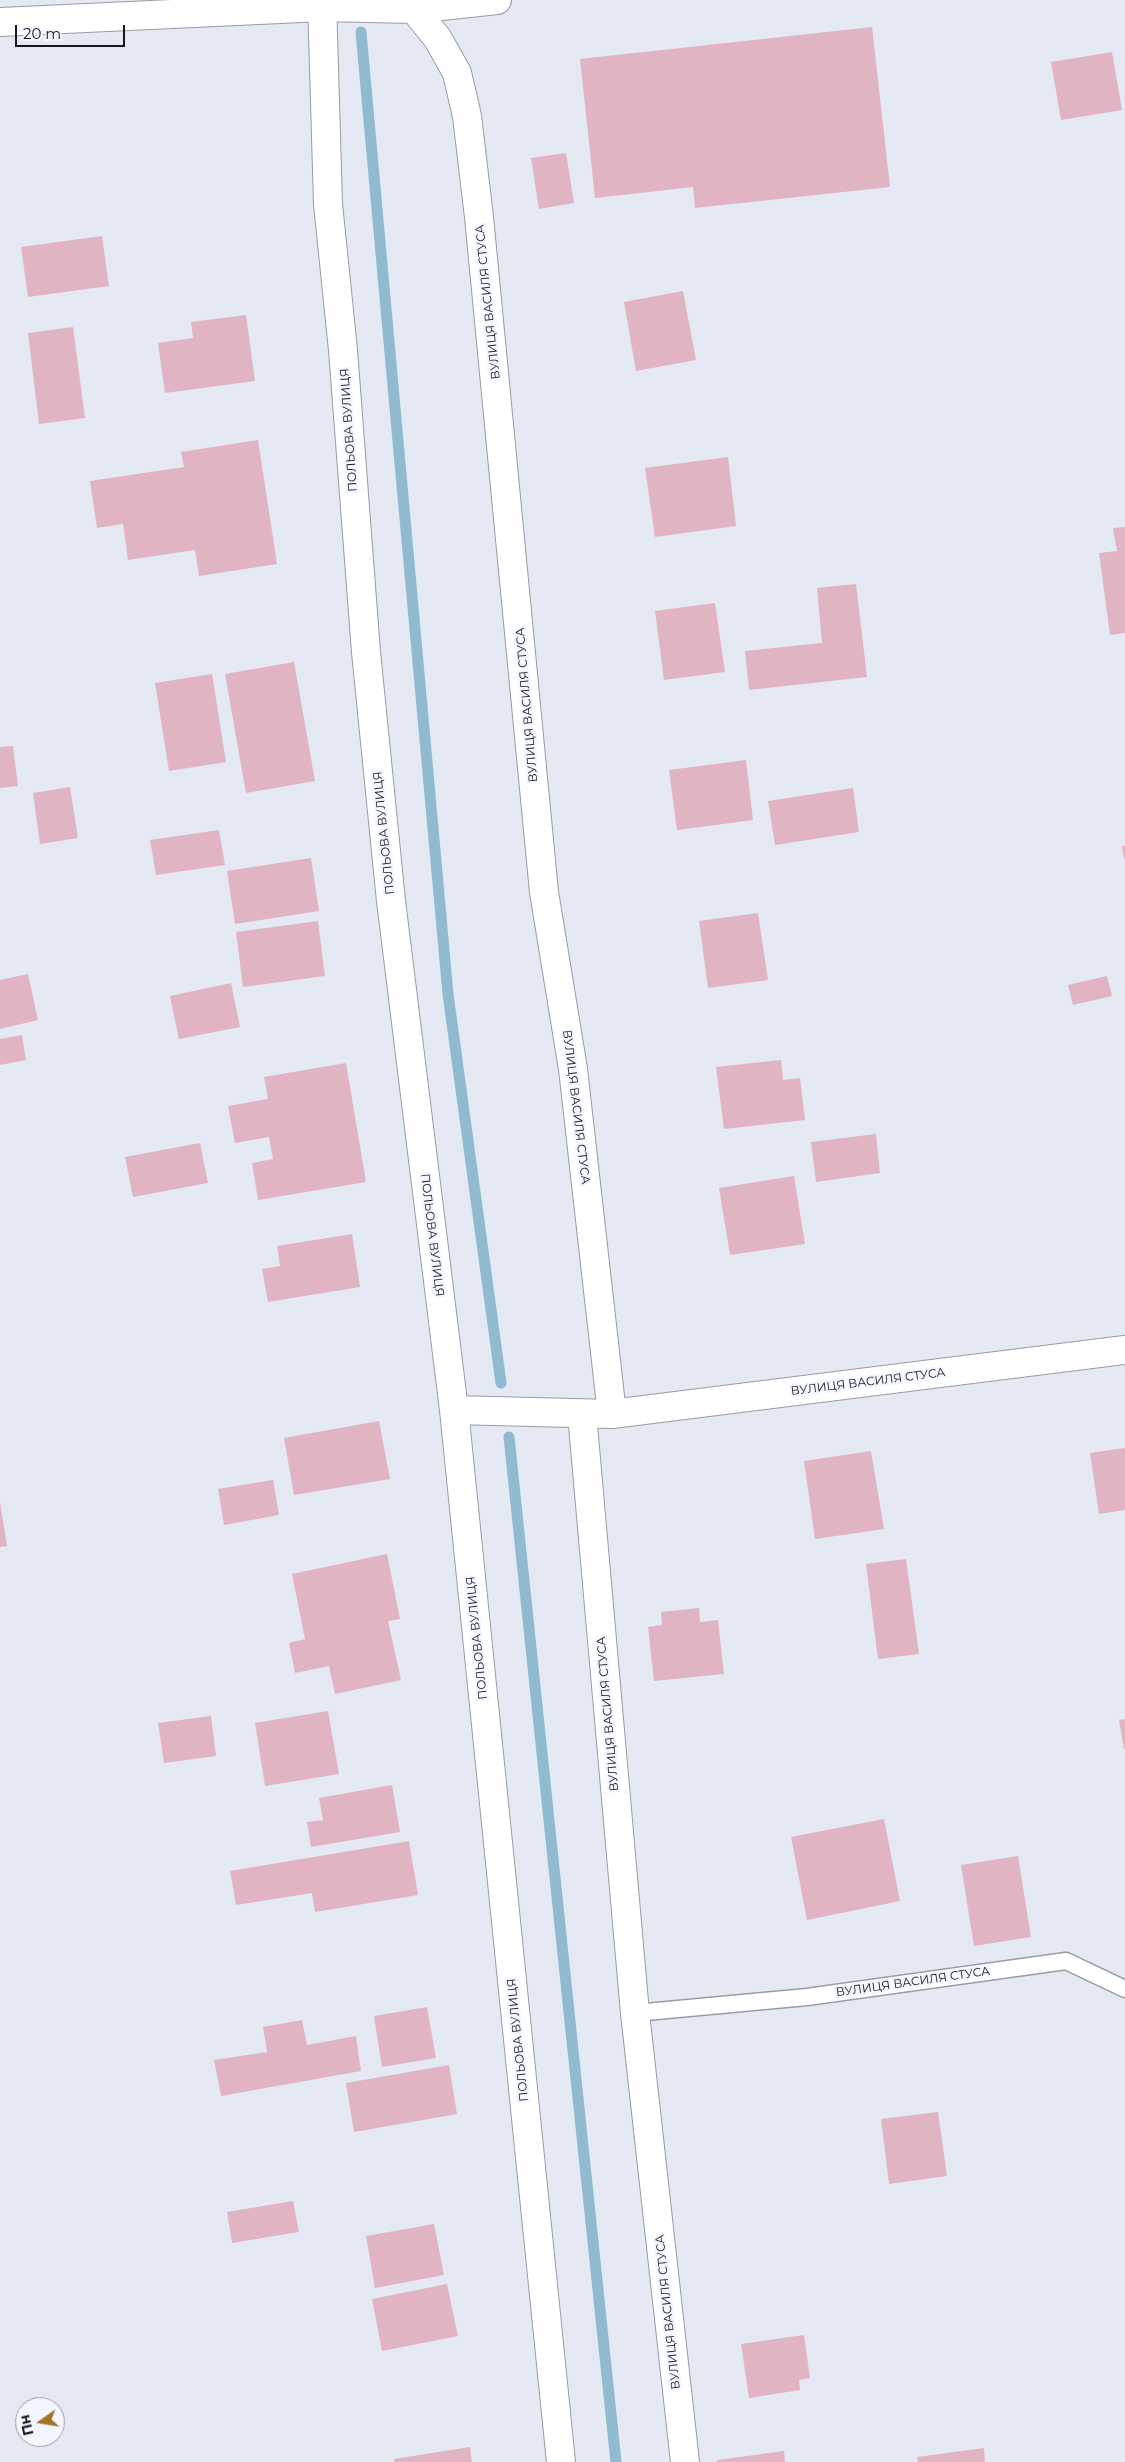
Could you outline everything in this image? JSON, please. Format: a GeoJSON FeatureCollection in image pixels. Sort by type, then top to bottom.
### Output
{"type":"FeatureCollection","features":[{"type":"Feature","properties":{"kind":"street"},"geometry":{"type":"LineString","coordinates":[[0,22],[323,3],[414,9],[497,0]]}},
{"type":"Feature","properties":{"kind":"street","name":"ПОЛЬОВА ВУЛИЦЯ"},"geometry":{"type":"LineString","coordinates":[[323,3],[328,204],[343,350],[366,652],[391,901],[454,1410],[560,2462]]}},
{"type":"Feature","properties":{"kind":"street","name":"ВУЛИЦЯ ВАСИЛЯ СТУСА"},"geometry":{"type":"LineString","coordinates":[[414,9],[438,39],[457,73],[466,116],[479,217],[544,892],[573,1069],[612,1414]]}},
{"type":"Feature","properties":{"kind":"street","name":"ВУЛИЦЯ ВАСИЛЯ СТУСА"},"geometry":{"type":"LineString","coordinates":[[454,1410],[612,1414],[1125,1350]]}},
{"type":"Feature","properties":{"kind":"street","name":"ВУЛИЦЯ ВАСИЛЯ СТУСА"},"geometry":{"type":"LineString","coordinates":[[582,1414],[635,2013],[685,2462]]}},
{"type":"Feature","properties":{"kind":"lane","name":"ВУЛИЦЯ ВАСИЛЯ СТУСА"},"geometry":{"type":"LineString","coordinates":[[635,2013],[808,1997],[1066,1961],[1125,1989]]}},
{"type":"Feature","properties":{"kind":"building"},"geometry":{"type":"Polygon","coordinates":[[[872,27],[890,187],[695,208],[693,187],[595,198],[580,59],[872,27]]]}},
{"type":"Feature","properties":{"kind":"building"},"geometry":{"type":"Polygon","coordinates":[[[1112,52],[1122,110],[1061,120],[1051,62],[1112,52]]]}},
{"type":"Feature","properties":{"kind":"building"},"geometry":{"type":"Polygon","coordinates":[[[566,153],[574,203],[539,209],[531,158],[566,153]]]}},
{"type":"Feature","properties":{"kind":"building"},"geometry":{"type":"Polygon","coordinates":[[[102,236],[109,286],[28,297],[21,247],[102,236]]]}},
{"type":"Feature","properties":{"kind":"building"},"geometry":{"type":"Polygon","coordinates":[[[683,291],[696,360],[636,371],[624,302],[683,291]]]}},
{"type":"Feature","properties":{"kind":"building"},"geometry":{"type":"Polygon","coordinates":[[[246,315],[255,381],[165,393],[158,343],[193,338],[191,322],[246,315]]]}},
{"type":"Feature","properties":{"kind":"building"},"geometry":{"type":"Polygon","coordinates":[[[73,327],[85,418],[39,424],[28,333],[73,327]]]}},
{"type":"Feature","properties":{"kind":"building"},"geometry":{"type":"Polygon","coordinates":[[[258,440],[277,564],[199,576],[195,550],[128,560],[123,524],[97,528],[90,481],[184,467],[181,452],[258,440]]]}},
{"type":"Feature","properties":{"kind":"building"},"geometry":{"type":"Polygon","coordinates":[[[728,457],[736,526],[655,537],[645,468],[728,457]]]}},
{"type":"Feature","properties":{"kind":"building"},"geometry":{"type":"Polygon","coordinates":[[[1125,527],[1125,633],[1110,635],[1099,553],[1117,551],[1113,528],[1125,527]]]}},
{"type":"Feature","properties":{"kind":"building"},"geometry":{"type":"Polygon","coordinates":[[[856,584],[867,677],[749,690],[745,651],[822,643],[817,588],[856,584]]]}},
{"type":"Feature","properties":{"kind":"building"},"geometry":{"type":"Polygon","coordinates":[[[715,603],[725,672],[664,680],[655,611],[715,603]]]}},
{"type":"Feature","properties":{"kind":"building"},"geometry":{"type":"Polygon","coordinates":[[[294,662],[315,781],[246,793],[225,674],[294,662]]]}},
{"type":"Feature","properties":{"kind":"building"},"geometry":{"type":"Polygon","coordinates":[[[212,674],[226,762],[169,771],[155,683],[212,674]]]}},
{"type":"Feature","properties":{"kind":"building"},"geometry":{"type":"Polygon","coordinates":[[[13,746],[18,786],[0,788],[0,747],[13,746]]]}},
{"type":"Feature","properties":{"kind":"building"},"geometry":{"type":"Polygon","coordinates":[[[746,760],[753,820],[677,830],[669,770],[746,760]]]}},
{"type":"Feature","properties":{"kind":"building"},"geometry":{"type":"Polygon","coordinates":[[[70,787],[78,838],[40,844],[33,793],[70,787]]]}},
{"type":"Feature","properties":{"kind":"building"},"geometry":{"type":"Polygon","coordinates":[[[853,788],[859,832],[775,845],[768,801],[853,788]]]}},
{"type":"Feature","properties":{"kind":"building"},"geometry":{"type":"Polygon","coordinates":[[[219,830],[225,865],[156,875],[150,840],[219,830]]]}},
{"type":"Feature","properties":{"kind":"building"},"geometry":{"type":"Polygon","coordinates":[[[1122,846],[1125,846],[1125,859],[1124,859],[1122,846]]]}},
{"type":"Feature","properties":{"kind":"building"},"geometry":{"type":"Polygon","coordinates":[[[311,858],[319,911],[235,924],[227,871],[311,858]]]}},
{"type":"Feature","properties":{"kind":"building"},"geometry":{"type":"Polygon","coordinates":[[[758,913],[768,980],[708,988],[699,921],[758,913]]]}},
{"type":"Feature","properties":{"kind":"building"},"geometry":{"type":"Polygon","coordinates":[[[318,921],[325,976],[243,987],[236,932],[318,921]]]}},
{"type":"Feature","properties":{"kind":"building"},"geometry":{"type":"Polygon","coordinates":[[[28,974],[38,1020],[0,1029],[0,980],[28,974]]]}},
{"type":"Feature","properties":{"kind":"building"},"geometry":{"type":"Polygon","coordinates":[[[1107,976],[1112,996],[1073,1005],[1068,985],[1107,976]]]}},
{"type":"Feature","properties":{"kind":"building"},"geometry":{"type":"Polygon","coordinates":[[[231,983],[240,1027],[179,1039],[170,996],[231,983]]]}},
{"type":"Feature","properties":{"kind":"building"},"geometry":{"type":"Polygon","coordinates":[[[22,1035],[26,1060],[0,1065],[0,1039],[22,1035]]]}},
{"type":"Feature","properties":{"kind":"building"},"geometry":{"type":"Polygon","coordinates":[[[781,1060],[783,1080],[800,1078],[805,1120],[724,1129],[716,1067],[781,1060]]]}},
{"type":"Feature","properties":{"kind":"building"},"geometry":{"type":"Polygon","coordinates":[[[346,1063],[366,1182],[258,1200],[252,1163],[273,1159],[269,1137],[235,1143],[228,1106],[268,1099],[264,1077],[346,1063]]]}},
{"type":"Feature","properties":{"kind":"building"},"geometry":{"type":"Polygon","coordinates":[[[876,1134],[880,1173],[816,1182],[811,1142],[876,1134]]]}},
{"type":"Feature","properties":{"kind":"building"},"geometry":{"type":"Polygon","coordinates":[[[200,1143],[208,1183],[133,1197],[125,1157],[200,1143]]]}},
{"type":"Feature","properties":{"kind":"building"},"geometry":{"type":"Polygon","coordinates":[[[794,1176],[805,1244],[730,1255],[719,1188],[794,1176]]]}},
{"type":"Feature","properties":{"kind":"building"},"geometry":{"type":"Polygon","coordinates":[[[352,1234],[360,1287],[268,1302],[262,1269],[280,1266],[277,1246],[352,1234]]]}},
{"type":"Feature","properties":{"kind":"building"},"geometry":{"type":"Polygon","coordinates":[[[379,1421],[390,1479],[294,1495],[284,1438],[379,1421]]]}},
{"type":"Feature","properties":{"kind":"building"},"geometry":{"type":"Polygon","coordinates":[[[1125,1448],[1125,1510],[1099,1514],[1090,1453],[1125,1448]]]}},
{"type":"Feature","properties":{"kind":"building"},"geometry":{"type":"Polygon","coordinates":[[[871,1451],[884,1529],[815,1539],[804,1461],[871,1451]]]}},
{"type":"Feature","properties":{"kind":"building"},"geometry":{"type":"Polygon","coordinates":[[[273,1480],[279,1515],[224,1525],[218,1489],[273,1480]]]}},
{"type":"Feature","properties":{"kind":"building"},"geometry":{"type":"Polygon","coordinates":[[[0,1502],[7,1546],[0,1547],[0,1502]]]}},
{"type":"Feature","properties":{"kind":"building"},"geometry":{"type":"Polygon","coordinates":[[[387,1554],[400,1619],[388,1621],[401,1680],[335,1694],[329,1666],[295,1673],[289,1643],[305,1639],[292,1574],[387,1554]]]}},
{"type":"Feature","properties":{"kind":"building"},"geometry":{"type":"Polygon","coordinates":[[[906,1559],[919,1654],[878,1659],[866,1564],[906,1559]]]}},
{"type":"Feature","properties":{"kind":"building"},"geometry":{"type":"Polygon","coordinates":[[[699,1608],[700,1622],[718,1620],[724,1674],[654,1681],[648,1627],[662,1625],[661,1612],[699,1608]]]}},
{"type":"Feature","properties":{"kind":"building"},"geometry":{"type":"Polygon","coordinates":[[[328,1711],[339,1774],[265,1786],[255,1723],[328,1711]]]}},
{"type":"Feature","properties":{"kind":"building"},"geometry":{"type":"Polygon","coordinates":[[[211,1716],[216,1756],[164,1763],[158,1723],[211,1716]]]}},
{"type":"Feature","properties":{"kind":"building"},"geometry":{"type":"Polygon","coordinates":[[[1125,1719],[1125,1749],[1124,1749],[1119,1720],[1125,1719]]]}},
{"type":"Feature","properties":{"kind":"building"},"geometry":{"type":"Polygon","coordinates":[[[392,1785],[400,1832],[311,1847],[307,1822],[323,1820],[319,1798],[392,1785]]]}},
{"type":"Feature","properties":{"kind":"building"},"geometry":{"type":"Polygon","coordinates":[[[884,1819],[900,1901],[807,1920],[791,1837],[884,1819]]]}},
{"type":"Feature","properties":{"kind":"building"},"geometry":{"type":"Polygon","coordinates":[[[409,1841],[418,1895],[315,1912],[312,1893],[236,1905],[230,1871],[409,1841]]]}},
{"type":"Feature","properties":{"kind":"building"},"geometry":{"type":"Polygon","coordinates":[[[1018,1856],[1031,1937],[974,1946],[961,1865],[1018,1856]]]}},
{"type":"Feature","properties":{"kind":"building"},"geometry":{"type":"Polygon","coordinates":[[[427,2007],[436,2058],[382,2067],[374,2016],[427,2007]]]}},
{"type":"Feature","properties":{"kind":"building"},"geometry":{"type":"Polygon","coordinates":[[[302,2020],[307,2045],[356,2036],[361,2071],[221,2096],[214,2060],[267,2052],[263,2027],[302,2020]]]}},
{"type":"Feature","properties":{"kind":"building"},"geometry":{"type":"Polygon","coordinates":[[[449,2065],[457,2114],[354,2132],[346,2083],[449,2065]]]}},
{"type":"Feature","properties":{"kind":"building"},"geometry":{"type":"Polygon","coordinates":[[[938,2112],[947,2176],[889,2184],[881,2119],[938,2112]]]}},
{"type":"Feature","properties":{"kind":"building"},"geometry":{"type":"Polygon","coordinates":[[[293,2201],[299,2232],[232,2243],[227,2212],[293,2201]]]}},
{"type":"Feature","properties":{"kind":"building"},"geometry":{"type":"Polygon","coordinates":[[[434,2224],[444,2275],[375,2288],[366,2236],[434,2224]]]}},
{"type":"Feature","properties":{"kind":"building"},"geometry":{"type":"Polygon","coordinates":[[[447,2284],[458,2336],[382,2351],[372,2299],[447,2284]]]}},
{"type":"Feature","properties":{"kind":"building"},"geometry":{"type":"Polygon","coordinates":[[[804,2335],[810,2378],[799,2380],[800,2390],[749,2398],[741,2344],[804,2335]]]}},
{"type":"Feature","properties":{"kind":"building"},"geometry":{"type":"Polygon","coordinates":[[[470,2447],[472,2462],[394,2462],[394,2459],[470,2447]]]}},
{"type":"Feature","properties":{"kind":"building"},"geometry":{"type":"Polygon","coordinates":[[[984,2448],[985,2462],[918,2462],[917,2457],[984,2448]]]}},
{"type":"Feature","properties":{"kind":"building"},"geometry":{"type":"Polygon","coordinates":[[[784,2451],[785,2462],[717,2462],[717,2460],[784,2451]]]}},
{"type":"Feature","properties":{"kind":"waterway"},"geometry":{"type":"LineString","coordinates":[[361,32],[448,994],[501,1383]]}},
{"type":"Feature","properties":{"kind":"waterway"},"geometry":{"type":"LineString","coordinates":[[509,1437],[616,2462]]}}]}
